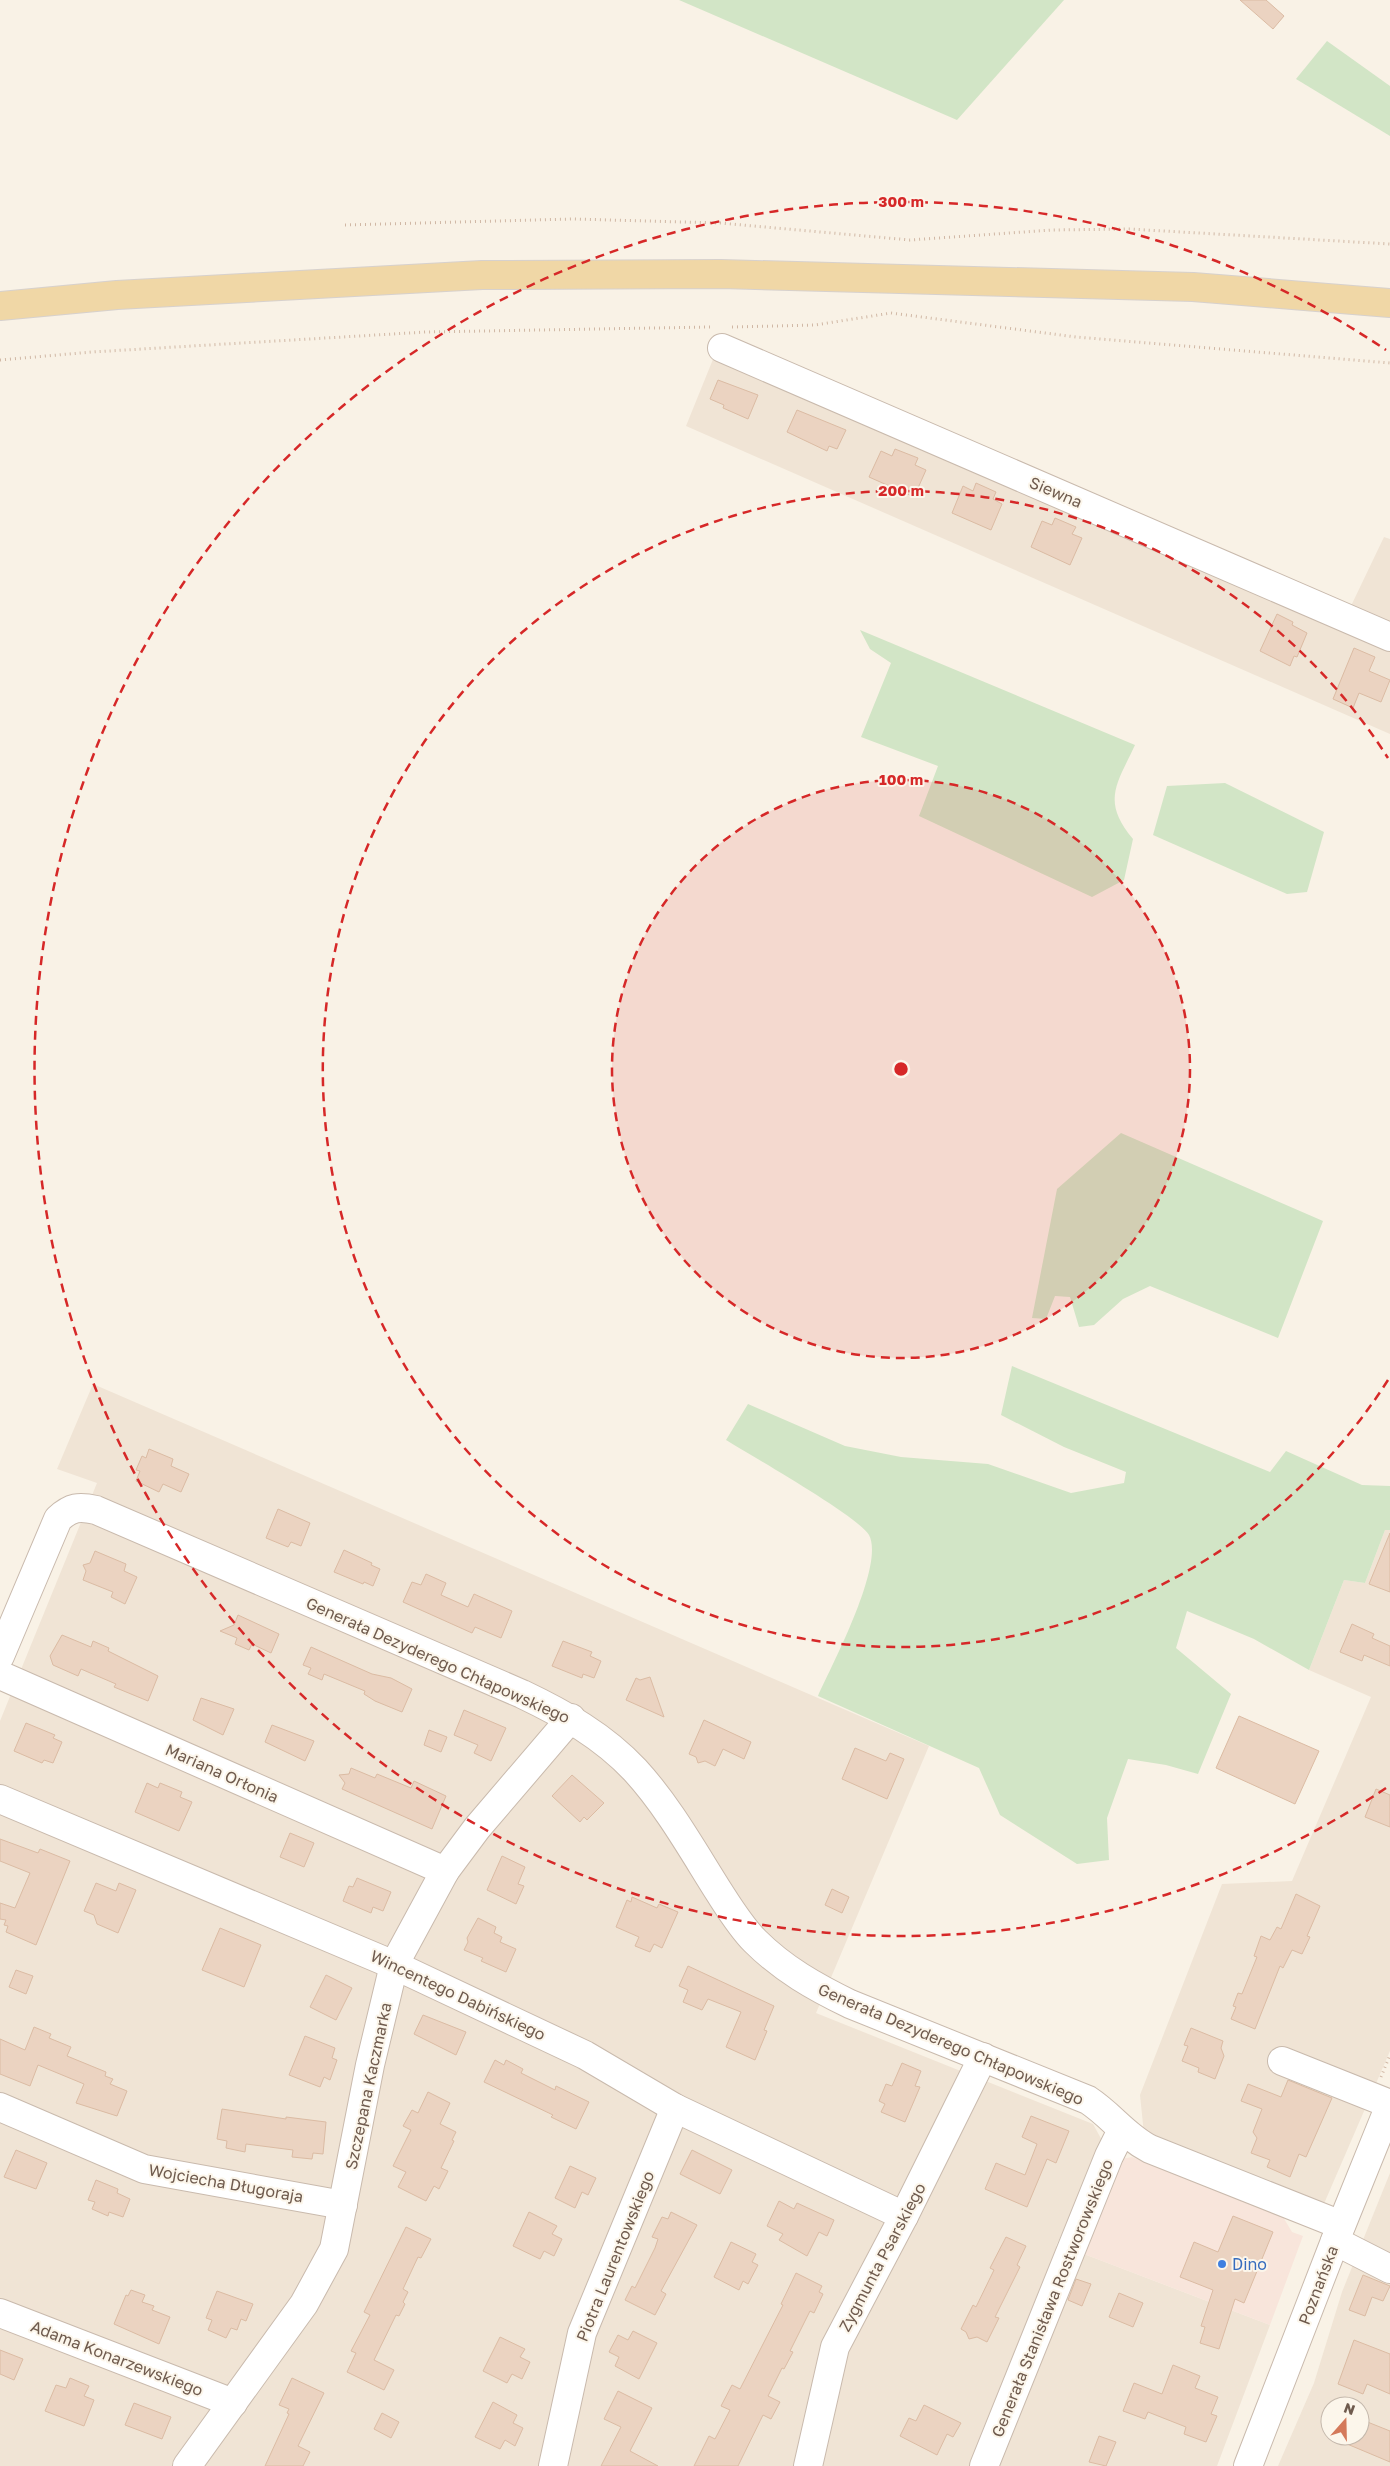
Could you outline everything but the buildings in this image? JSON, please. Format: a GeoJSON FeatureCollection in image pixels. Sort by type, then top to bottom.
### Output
{"type":"FeatureCollection","features":[{"type":"Feature","properties":{"kind":"main road"},"geometry":{"type":"LineString","coordinates":[[0,306],[126,294],[482,275],[701,274],[1192,287],[1390,303]]}},
{"type":"Feature","properties":{"kind":"street","name":"Siewna"},"geometry":{"type":"LineString","coordinates":[[719,334],[1390,637]]}},
{"type":"Feature","properties":{"kind":"street","name":"Generała Dezyderego Chłapowskiego"},"geometry":{"type":"LineString","coordinates":[[0,1656],[52,1530],[58,1519],[67,1510],[80,1506],[96,1510],[522,1694],[572,1718],[604,1741],[635,1770],[663,1805],[734,1915],[754,1940],[782,1965],[812,1986],[850,2004],[1088,2100],[1104,2110],[1134,2141],[1150,2150],[1338,2233],[1390,2269]]}},
{"type":"Feature","properties":{"kind":"street","name":"Mariana Orłonia"},"geometry":{"type":"LineString","coordinates":[[0,1676],[444,1871]]}},
{"type":"Feature","properties":{"kind":"street","name":"Szczepana Kaczmarka"},"geometry":{"type":"LineString","coordinates":[[187,2466],[304,2304],[334,2248],[370,2065],[394,1964],[444,1871],[478,1828],[572,1718]]}},
{"type":"Feature","properties":{"kind":"street","name":"Wincentego Dabińskiego"},"geometry":{"type":"LineString","coordinates":[[0,1799],[394,1964],[585,2055],[675,2108],[904,2216]]}},
{"type":"Feature","properties":{"kind":"street","name":"Zygmunta Psarskiego"},"geometry":{"type":"LineString","coordinates":[[808,2466],[835,2347],[904,2216],[983,2058]]}},
{"type":"Feature","properties":{"kind":"street"},"geometry":{"type":"LineString","coordinates":[[1282,2061],[1390,2105]]}},
{"type":"Feature","properties":{"kind":"street","name":"Poznańska"},"geometry":{"type":"LineString","coordinates":[[1248,2466],[1338,2233],[1390,2105]]}},
{"type":"Feature","properties":{"kind":"street","name":"Wojciecha Długoraja"},"geometry":{"type":"LineString","coordinates":[[0,2107],[144,2169],[343,2205]]}},
{"type":"Feature","properties":{"kind":"street","name":"Piotra Laurentowskiego"},"geometry":{"type":"LineString","coordinates":[[552,2466],[582,2333],[675,2108]]}},
{"type":"Feature","properties":{"kind":"street","name":"Generała Stanisława Rostworowskiego"},"geometry":{"type":"LineString","coordinates":[[984,2466],[1109,2156],[1122,2130]]}},
{"type":"Feature","properties":{"kind":"street","name":"Adama Konarzewskiego"},"geometry":{"type":"LineString","coordinates":[[0,2313],[233,2403]]}},
{"type":"Feature","properties":{"kind":"path"},"geometry":{"type":"LineString","coordinates":[[345,225],[573,219],[612,220],[720,223],[910,240],[1052,230],[1130,229],[1390,244]]}},
{"type":"Feature","properties":{"kind":"path"},"geometry":{"type":"LineString","coordinates":[[0,360],[92,352],[426,332],[719,334],[815,325],[891,313],[1076,337],[1390,364]]}},
{"type":"Feature","properties":{"kind":"shaded area"},"geometry":{"type":"Polygon","coordinates":[[[722,337],[1350,608],[1384,537],[1390,539],[1390,734],[686,426],[722,337]]]}},
{"type":"Feature","properties":{"kind":"shaded area"},"geometry":{"type":"Polygon","coordinates":[[[93,1384],[929,1746],[816,2013],[1093,2124],[1104,2144],[1056,2246],[1084,2254],[1270,2325],[1217,2466],[0,2466],[0,1721],[97,1483],[57,1469],[93,1384]]]}},
{"type":"Feature","properties":{"kind":"shaded area"},"geometry":{"type":"Polygon","coordinates":[[[1385,1530],[1390,1530],[1390,2051],[1323,2206],[1144,2134],[1140,2095],[1222,1884],[1292,1881],[1371,1697],[1309,1670],[1344,1580],[1365,1583],[1385,1530]]]}},
{"type":"Feature","properties":{"kind":"shaded area"},"geometry":{"type":"Polygon","coordinates":[[[1132,2157],[1283,2217],[1292,2232],[1303,2236],[1270,2325],[1084,2254],[1121,2159],[1132,2157]]]}},
{"type":"Feature","properties":{"kind":"shaded area"},"geometry":{"type":"Polygon","coordinates":[[[1390,2173],[1390,2466],[1278,2466],[1314,2383],[1342,2292],[1390,2173]]]}},
{"type":"Feature","properties":{"kind":"green space"},"geometry":{"type":"Polygon","coordinates":[[[679,0],[1064,0],[957,120],[679,0]]]}},
{"type":"Feature","properties":{"kind":"green space"},"geometry":{"type":"Polygon","coordinates":[[[1327,41],[1390,86],[1390,136],[1296,79],[1327,41]]]}},
{"type":"Feature","properties":{"kind":"green space"},"geometry":{"type":"Polygon","coordinates":[[[860,630],[1135,745],[1115,792],[1117,814],[1133,839],[1124,880],[1092,897],[919,816],[938,766],[861,737],[891,663],[870,649],[860,630]]]}},
{"type":"Feature","properties":{"kind":"green space"},"geometry":{"type":"Polygon","coordinates":[[[1225,783],[1324,832],[1307,892],[1287,894],[1153,835],[1167,786],[1225,783]]]}},
{"type":"Feature","properties":{"kind":"green space"},"geometry":{"type":"Polygon","coordinates":[[[1121,1133],[1323,1221],[1278,1338],[1150,1286],[1123,1299],[1094,1325],[1079,1327],[1070,1297],[1055,1296],[1046,1319],[1032,1318],[1057,1189],[1121,1133]]]}},
{"type":"Feature","properties":{"kind":"green space"},"geometry":{"type":"Polygon","coordinates":[[[1012,1366],[1270,1472],[1286,1451],[1362,1485],[1390,1486],[1390,1530],[1385,1530],[1365,1583],[1344,1580],[1309,1670],[1254,1639],[1187,1611],[1176,1648],[1231,1694],[1198,1774],[1166,1765],[1128,1759],[1107,1818],[1109,1860],[1077,1864],[1000,1815],[979,1768],[818,1696],[845,1639],[864,1591],[870,1568],[872,1549],[869,1535],[861,1526],[826,1501],[726,1440],[748,1404],[845,1446],[901,1457],[988,1464],[1071,1493],[1124,1483],[1126,1472],[1064,1447],[1001,1415],[1012,1366]]]}},
{"type":"Feature","properties":{"kind":"place","name":"Dino"},"geometry":{"type":"Point","coordinates":[1222,2264]}}]}
